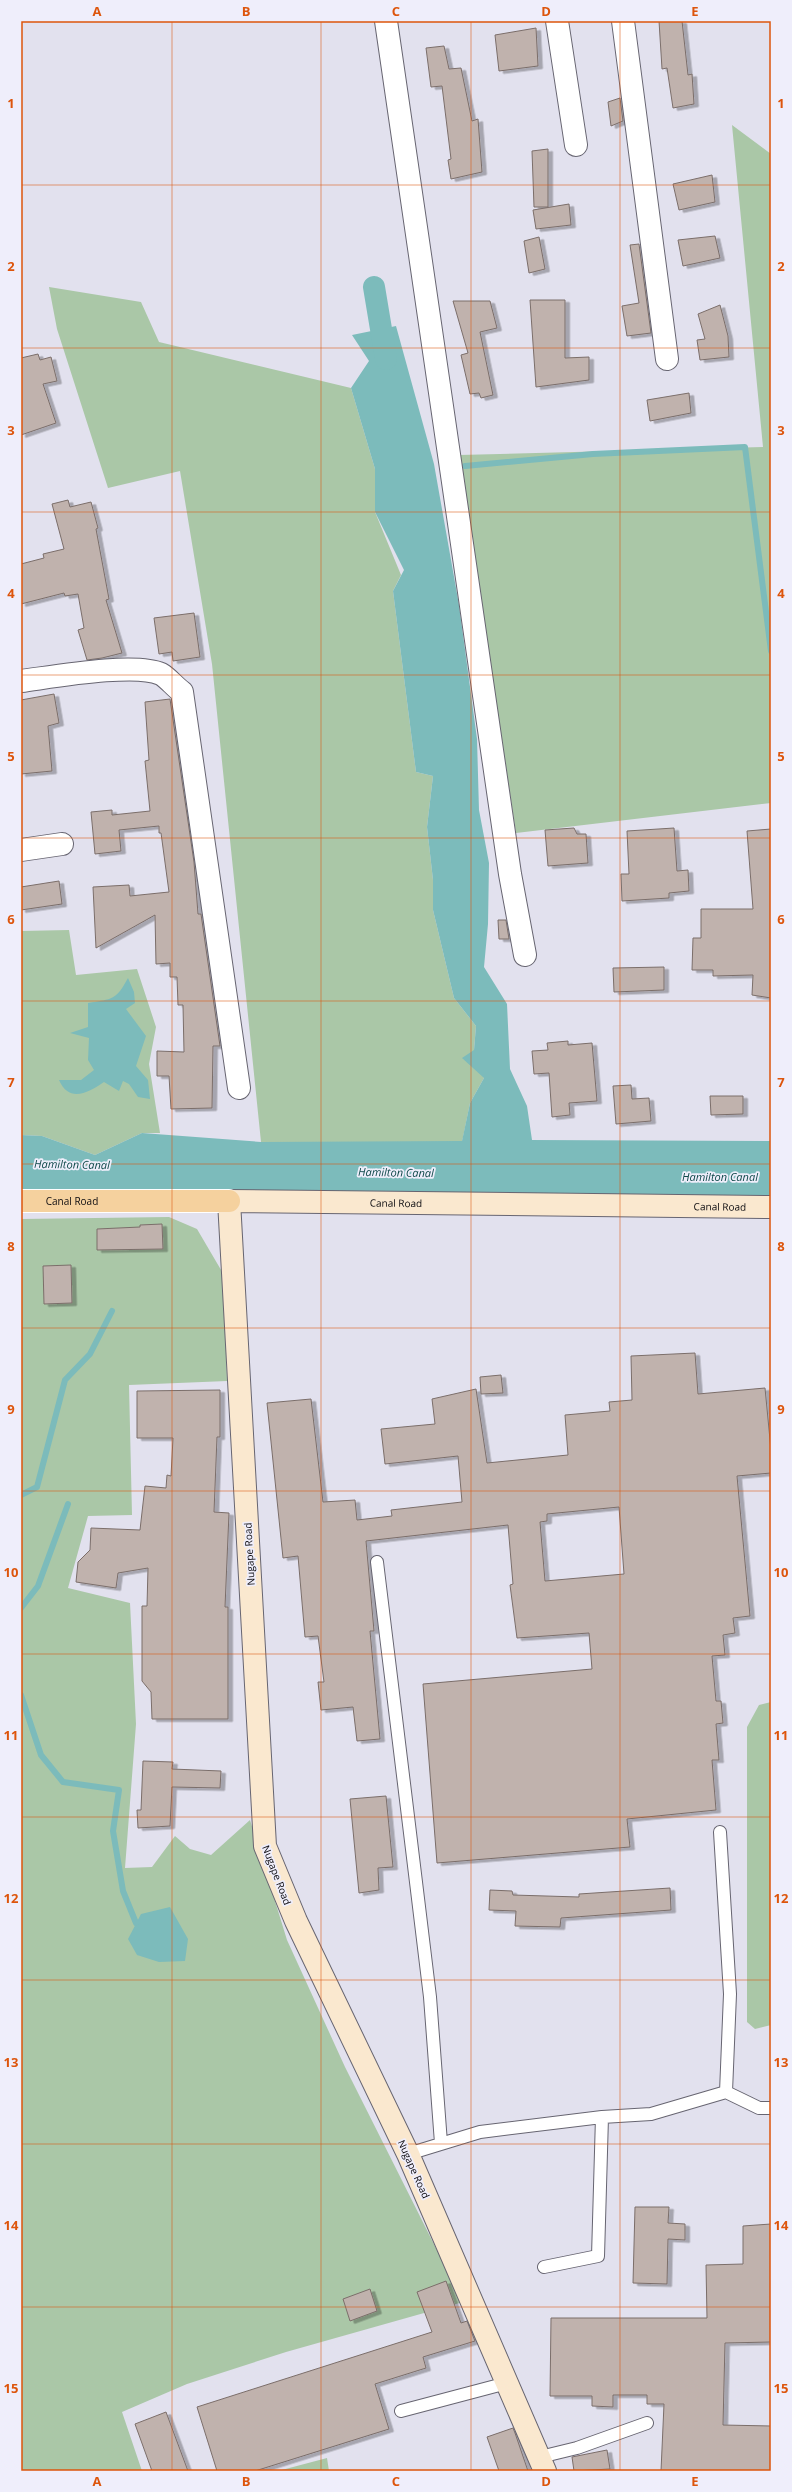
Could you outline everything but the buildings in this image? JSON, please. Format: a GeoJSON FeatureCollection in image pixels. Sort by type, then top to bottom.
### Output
{"type":"FeatureCollection","features":[{"type":"Feature","properties":{"kind":"main road","name":"Canal Road"},"geometry":{"type":"LineString","coordinates":[[21,1201],[229,1201],[771,1207]]}},
{"type":"Feature","properties":{"kind":"main road","name":"Nugape Road"},"geometry":{"type":"LineString","coordinates":[[229,1201],[264,1846],[296,1921],[408,2154],[542,2464]]}},
{"type":"Feature","properties":{"kind":"street"},"geometry":{"type":"LineString","coordinates":[[386,21],[509,866],[525,955]]}},
{"type":"Feature","properties":{"kind":"street"},"geometry":{"type":"LineString","coordinates":[[557,21],[576,145]]}},
{"type":"Feature","properties":{"kind":"street"},"geometry":{"type":"LineString","coordinates":[[623,21],[667,360]]}},
{"type":"Feature","properties":{"kind":"street"},"geometry":{"type":"LineString","coordinates":[[21,681],[108,670],[137,671],[160,674],[182,692],[239,1088]]}},
{"type":"Feature","properties":{"kind":"street"},"geometry":{"type":"LineString","coordinates":[[21,850],[62,844]]}},
{"type":"Feature","properties":{"kind":"lane"},"geometry":{"type":"LineString","coordinates":[[378,1562],[430,1997],[441,2143]]}},
{"type":"Feature","properties":{"kind":"lane"},"geometry":{"type":"LineString","coordinates":[[720,1832],[730,1994],[726,2092]]}},
{"type":"Feature","properties":{"kind":"lane"},"geometry":{"type":"LineString","coordinates":[[408,2154],[480,2132],[602,2117],[651,2114],[726,2092],[759,2108],[771,2108]]}},
{"type":"Feature","properties":{"kind":"lane"},"geometry":{"type":"LineString","coordinates":[[544,2267],[598,2256],[602,2117]]}},
{"type":"Feature","properties":{"kind":"lane"},"geometry":{"type":"LineString","coordinates":[[401,2411],[507,2383]]}},
{"type":"Feature","properties":{"kind":"lane"},"geometry":{"type":"LineString","coordinates":[[542,2464],[577,2448],[647,2423]]}},
{"type":"Feature","properties":{"kind":"shaded area"},"geometry":{"type":"Polygon","coordinates":[[[732,125],[771,154],[771,803],[516,833],[459,455],[763,447],[732,125]]]}},
{"type":"Feature","properties":{"kind":"shaded area"},"geometry":{"type":"Polygon","coordinates":[[[49,287],[141,302],[159,342],[351,388],[375,469],[375,512],[401,575],[393,591],[416,772],[433,776],[427,827],[433,880],[433,910],[454,998],[476,1026],[474,1050],[484,1078],[470,1103],[462,1142],[261,1142],[212,664],[180,471],[108,488],[57,329],[49,287]]]}},
{"type":"Feature","properties":{"kind":"shaded area"},"geometry":{"type":"Polygon","coordinates":[[[69,930],[76,975],[137,969],[156,1027],[149,1064],[160,1133],[142,1133],[95,1155],[42,1136],[21,1135],[21,931],[69,930]]]}},
{"type":"Feature","properties":{"kind":"shaded area"},"geometry":{"type":"Polygon","coordinates":[[[169,1217],[197,1229],[224,1275],[227,1381],[129,1385],[132,1515],[88,1516],[68,1588],[130,1603],[136,1724],[125,1868],[152,1867],[175,1836],[190,1849],[211,1855],[250,1820],[287,1940],[345,2067],[463,2302],[286,2352],[187,2384],[122,2412],[142,2471],[21,2471],[21,1219],[169,1217]]]}},
{"type":"Feature","properties":{"kind":"shaded area"},"geometry":{"type":"Polygon","coordinates":[[[771,1702],[771,2025],[755,2029],[747,2022],[747,1727],[759,1705],[771,1702]]]}},
{"type":"Feature","properties":{"kind":"shaded area"},"geometry":{"type":"Polygon","coordinates":[[[327,2458],[329,2471],[278,2471],[327,2458]]]}},
{"type":"Feature","properties":{"kind":"water","name":"Hamilton Canal"},"geometry":{"type":"Polygon","coordinates":[[[396,326],[434,464],[459,605],[477,739],[479,810],[489,863],[488,924],[484,967],[507,1004],[510,1069],[527,1106],[532,1140],[771,1141],[771,1197],[21,1189],[21,1135],[42,1136],[95,1155],[142,1133],[261,1142],[462,1141],[470,1103],[484,1078],[462,1058],[474,1050],[476,1026],[454,998],[433,910],[433,880],[427,827],[433,776],[416,772],[393,591],[404,570],[375,512],[375,469],[351,388],[369,361],[352,335],[396,326]]]}},
{"type":"Feature","properties":{"kind":"water"},"geometry":{"type":"Polygon","coordinates":[[[128,978],[134,992],[135,1003],[126,1009],[146,1036],[136,1066],[148,1080],[150,1099],[138,1097],[129,1084],[123,1081],[119,1091],[104,1082],[92,1090],[79,1094],[68,1092],[59,1080],[81,1080],[94,1070],[88,1060],[89,1038],[70,1033],[88,1027],[88,1003],[108,999],[117,995],[128,978]]]}},
{"type":"Feature","properties":{"kind":"water"},"geometry":{"type":"Polygon","coordinates":[[[170,1907],[188,1939],[185,1961],[159,1962],[137,1955],[128,1939],[141,1914],[170,1907]]]}},
{"type":"Feature","properties":{"kind":"waterway"},"geometry":{"type":"LineString","coordinates":[[374,287],[386,359]]}},
{"type":"Feature","properties":{"kind":"waterway"},"geometry":{"type":"LineString","coordinates":[[465,466],[593,454],[745,447],[771,651]]}},
{"type":"Feature","properties":{"kind":"waterway"},"geometry":{"type":"LineString","coordinates":[[21,1495],[37,1487],[65,1380],[90,1354],[112,1311]]}},
{"type":"Feature","properties":{"kind":"waterway"},"geometry":{"type":"LineString","coordinates":[[21,1608],[38,1586],[68,1504]]}},
{"type":"Feature","properties":{"kind":"waterway"},"geometry":{"type":"LineString","coordinates":[[21,1695],[41,1755],[63,1782],[119,1790],[113,1831],[123,1891],[136,1923]]}}]}
